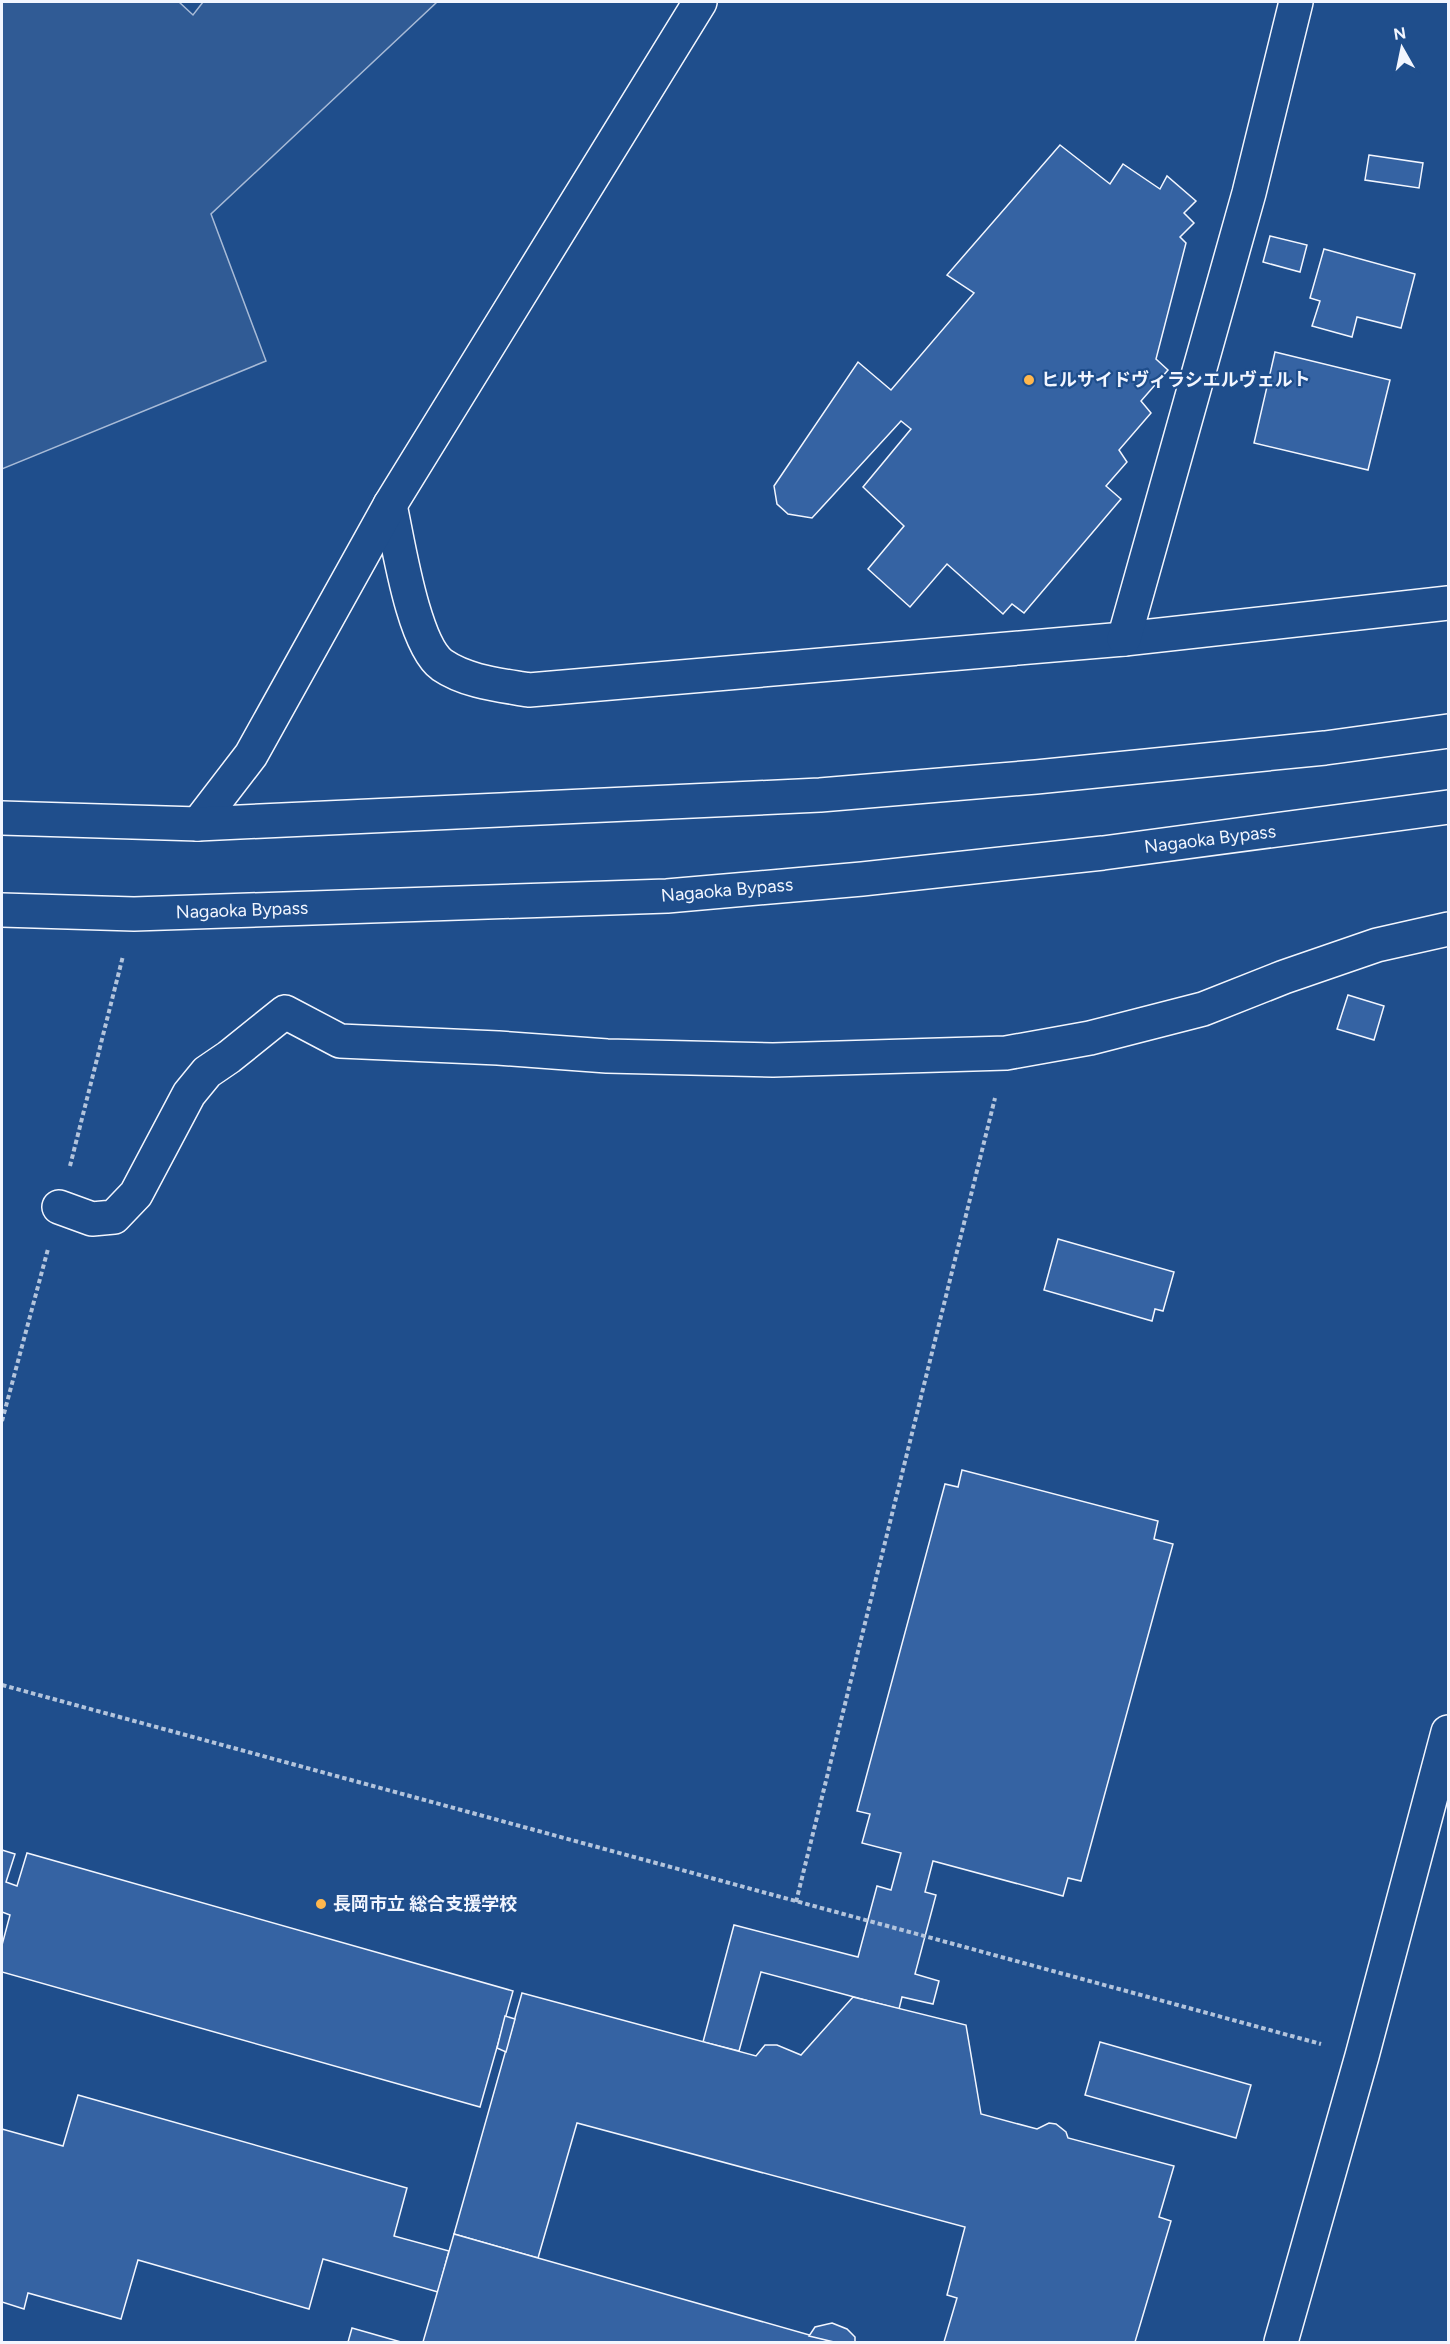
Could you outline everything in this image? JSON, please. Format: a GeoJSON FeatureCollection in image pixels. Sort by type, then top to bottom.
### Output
{"type":"FeatureCollection","features":[{"type":"Feature","properties":{"kind":"main road"},"geometry":{"type":"LineString","coordinates":[[198,824],[251,755],[390,505],[700,2]]}},
{"type":"Feature","properties":{"kind":"main road"},"geometry":{"type":"LineString","coordinates":[[1124,639],[1249,193],[1296,2]]}},
{"type":"Feature","properties":{"kind":"main road"},"geometry":{"type":"LineString","coordinates":[[390,505],[412,607],[422,637],[440,664],[479,682],[529,690],[1124,639],[1449,603]]}},
{"type":"Feature","properties":{"kind":"main road"},"geometry":{"type":"LineString","coordinates":[[2,818],[198,824],[820,795],[1036,777],[1314,749],[1449,731]]}},
{"type":"Feature","properties":{"kind":"main road","name":"Nagaoka Bypass"},"geometry":{"type":"LineString","coordinates":[[2,910],[134,914],[667,896],[861,879],[1103,853],[1449,807]]}},
{"type":"Feature","properties":{"kind":"main road"},"geometry":{"type":"LineString","coordinates":[[59,1207],[92,1219],[114,1217],[136,1194],[189,1094],[207,1072],[229,1058],[285,1012],[340,1041],[498,1048],[607,1056],[761,1059],[1006,1053],[1090,1038],[1203,1009],[1284,977],[1377,945],[1449,929]]}},
{"type":"Feature","properties":{"kind":"main road"},"geometry":{"type":"LineString","coordinates":[[1281,2343],[1362,2056],[1449,1732]]}},
{"type":"Feature","properties":{"kind":"path"},"geometry":{"type":"LineString","coordinates":[[2,1421],[134,914]]}},
{"type":"Feature","properties":{"kind":"path"},"geometry":{"type":"LineString","coordinates":[[796,1902],[1006,1053]]}},
{"type":"Feature","properties":{"kind":"path"},"geometry":{"type":"LineString","coordinates":[[2,1685],[1362,2056]]}},
{"type":"Feature","properties":{"kind":"shaded area"},"geometry":{"type":"Polygon","coordinates":[[[2,2],[179,2],[193,15],[203,2],[437,2],[211,214],[266,361],[2,469],[2,2]]]}},
{"type":"Feature","properties":{"kind":"building","name":"ヒルサイドヴィラシエルヴェルト"},"geometry":{"type":"Polygon","coordinates":[[[1060,145],[1110,184],[1123,164],[1160,189],[1167,176],[1196,201],[1184,213],[1194,223],[1180,237],[1186,243],[1156,359],[1168,370],[1141,401],[1151,413],[1119,450],[1127,462],[1106,486],[1121,499],[1024,613],[1012,604],[1003,614],[947,564],[910,607],[868,569],[904,526],[863,487],[911,429],[901,421],[812,518],[788,514],[777,504],[774,486],[858,362],[891,390],[974,293],[947,275],[1060,145]]]}},
{"type":"Feature","properties":{"kind":"building"},"geometry":{"type":"Polygon","coordinates":[[[1369,155],[1423,163],[1419,188],[1365,180],[1369,155]]]}},
{"type":"Feature","properties":{"kind":"building"},"geometry":{"type":"Polygon","coordinates":[[[1270,236],[1307,245],[1300,272],[1263,262],[1270,236]]]}},
{"type":"Feature","properties":{"kind":"building"},"geometry":{"type":"Polygon","coordinates":[[[1324,249],[1415,274],[1401,328],[1357,317],[1352,337],[1312,326],[1320,301],[1310,298],[1324,249]]]}},
{"type":"Feature","properties":{"kind":"building"},"geometry":{"type":"Polygon","coordinates":[[[1275,352],[1390,380],[1368,470],[1254,443],[1275,352]]]}},
{"type":"Feature","properties":{"kind":"building"},"geometry":{"type":"Polygon","coordinates":[[[1348,995],[1384,1006],[1374,1040],[1337,1029],[1348,995]]]}},
{"type":"Feature","properties":{"kind":"building"},"geometry":{"type":"Polygon","coordinates":[[[1058,1239],[1174,1272],[1163,1311],[1155,1309],[1152,1321],[1044,1290],[1058,1239]]]}},
{"type":"Feature","properties":{"kind":"building"},"geometry":{"type":"Polygon","coordinates":[[[962,1470],[1158,1521],[1154,1539],[1173,1544],[1081,1881],[1068,1878],[1063,1896],[933,1861],[925,1892],[936,1895],[915,1974],[939,1981],[933,2004],[902,1997],[899,2009],[761,1972],[739,2051],[703,2042],[734,1925],[858,1957],[877,1886],[891,1890],[901,1853],[862,1843],[870,1814],[857,1811],[945,1484],[958,1487],[962,1470]]]}},
{"type":"Feature","properties":{"kind":"building"},"geometry":{"type":"Polygon","coordinates":[[[2,1850],[15,1854],[6,1882],[17,1886],[27,1853],[513,1991],[480,2107],[2,1972],[2,1945],[10,1915],[2,1912],[2,1850]]]}},
{"type":"Feature","properties":{"kind":"building"},"geometry":{"type":"Polygon","coordinates":[[[522,1993],[756,2056],[765,2045],[777,2045],[801,2055],[853,1997],[966,2025],[981,2114],[1037,2129],[1049,2123],[1056,2124],[1066,2132],[1068,2138],[1174,2166],[1159,2217],[1171,2221],[1135,2342],[944,2342],[957,2298],[947,2295],[965,2227],[577,2123],[538,2258],[454,2234],[522,1993]]]}},
{"type":"Feature","properties":{"kind":"building"},"geometry":{"type":"Polygon","coordinates":[[[505,2016],[515,2019],[506,2052],[497,2048],[505,2016]]]}},
{"type":"Feature","properties":{"kind":"building"},"geometry":{"type":"Polygon","coordinates":[[[1100,2042],[1251,2085],[1236,2138],[1085,2095],[1100,2042]]]}},
{"type":"Feature","properties":{"kind":"building"},"geometry":{"type":"Polygon","coordinates":[[[78,2095],[407,2188],[394,2236],[449,2251],[438,2292],[323,2259],[309,2309],[138,2260],[121,2319],[28,2293],[24,2309],[2,2302],[2,2129],[63,2146],[78,2095]]]}},
{"type":"Feature","properties":{"kind":"building"},"geometry":{"type":"Polygon","coordinates":[[[454,2234],[538,2258],[834,2342],[423,2342],[454,2234]]]}},
{"type":"Feature","properties":{"kind":"building"},"geometry":{"type":"Polygon","coordinates":[[[832,2323],[847,2329],[855,2337],[855,2342],[834,2342],[809,2336],[815,2327],[832,2323]]]}},
{"type":"Feature","properties":{"kind":"building"},"geometry":{"type":"Polygon","coordinates":[[[352,2328],[401,2342],[348,2342],[352,2328]]]}},
{"type":"Feature","properties":{"kind":"place","name":"ヒルサイドヴィラシエルヴェルト"},"geometry":{"type":"Point","coordinates":[1029,380]}},
{"type":"Feature","properties":{"kind":"place","name":"長岡市立 総合支援学校"},"geometry":{"type":"Point","coordinates":[321,1904]}}]}
